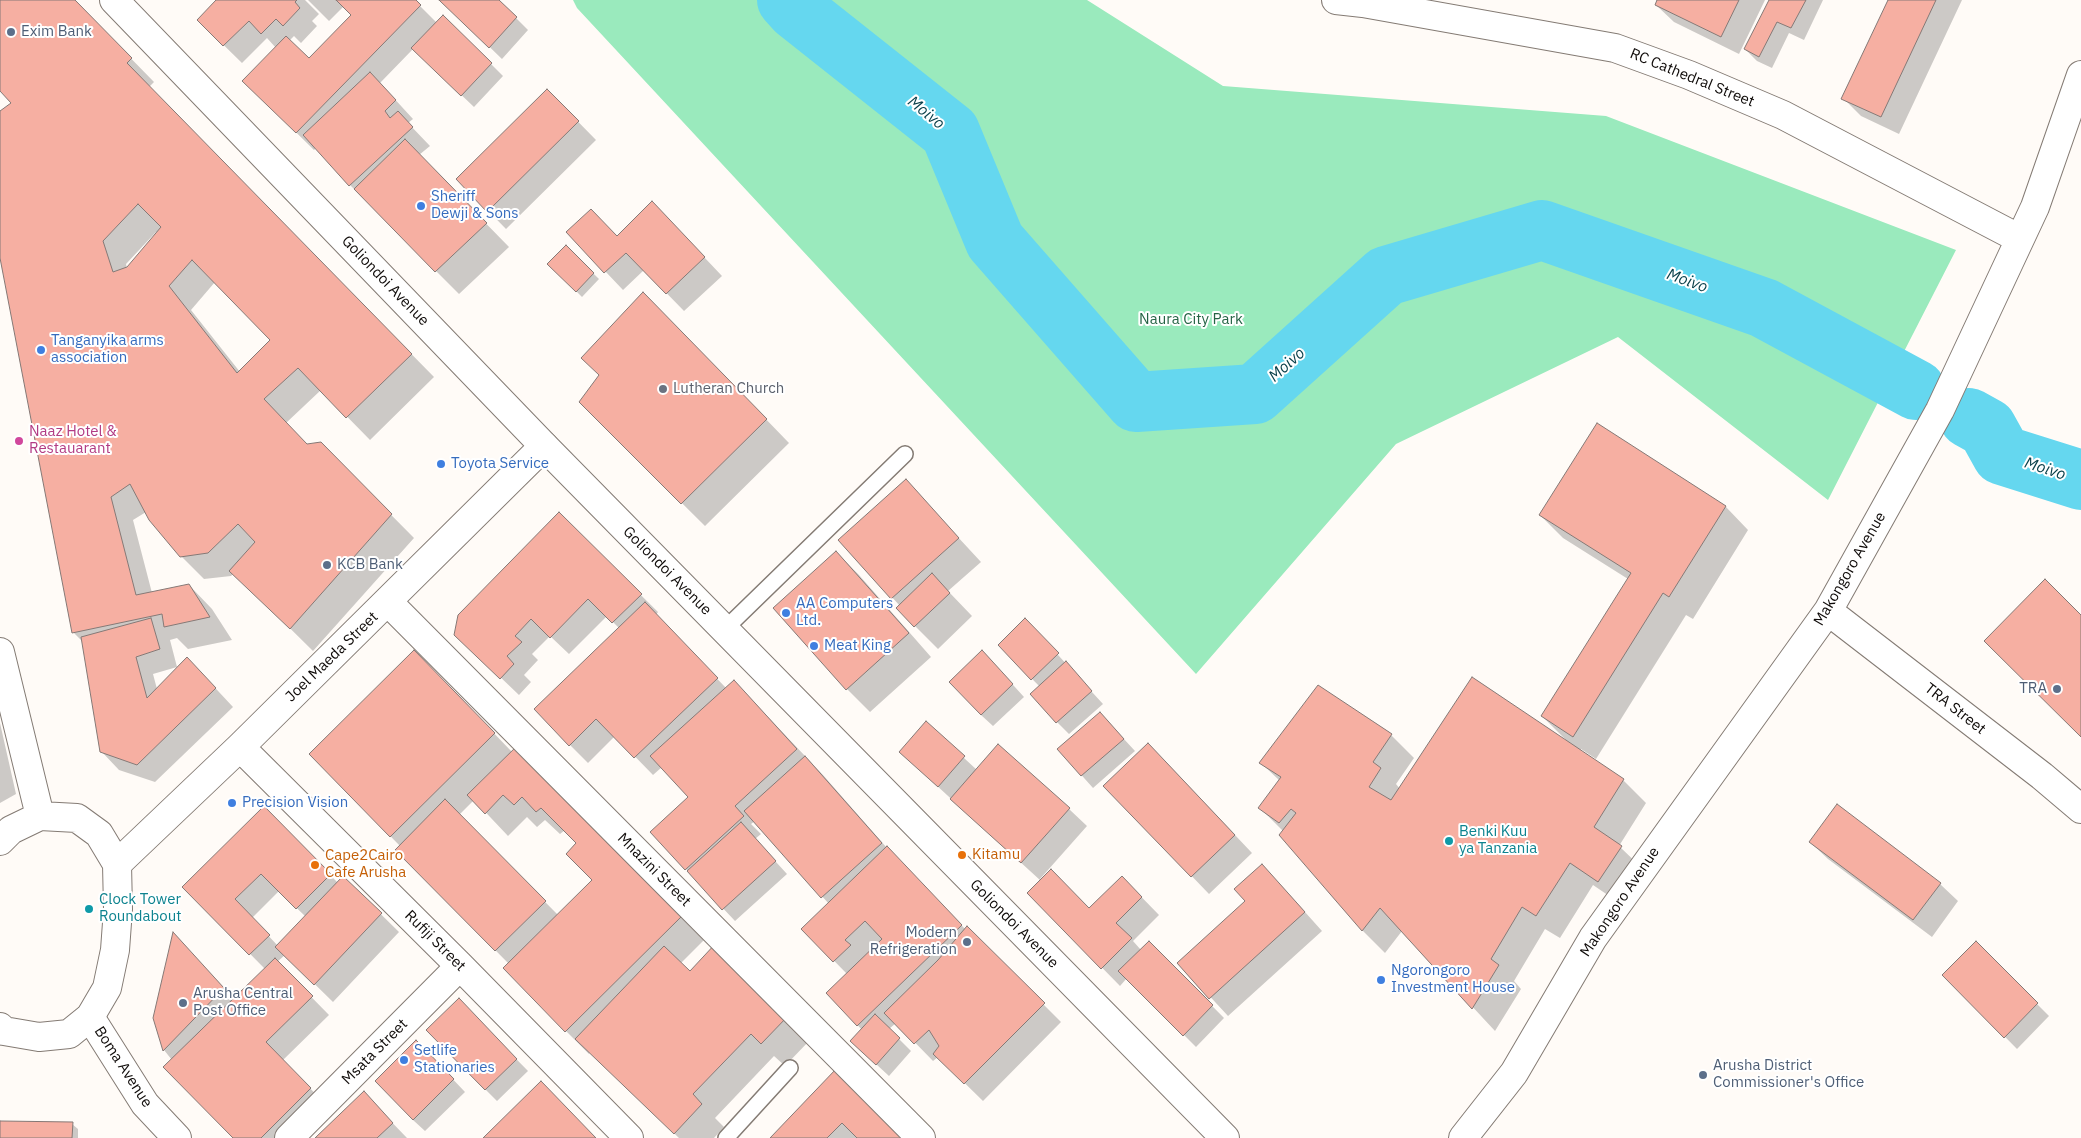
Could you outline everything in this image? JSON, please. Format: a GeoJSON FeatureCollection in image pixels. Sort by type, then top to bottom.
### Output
{"type":"FeatureCollection","features":[{"type":"Feature","properties":{"kind":"street","name":"Goliondoi Avenue"},"geometry":{"type":"LineString","coordinates":[[114,0],[544,446],[1225,1138]]}},
{"type":"Feature","properties":{"kind":"street","name":"RC Cathedral Street"},"geometry":{"type":"LineString","coordinates":[[1336,0],[1363,3],[1615,48],[1689,75],[1783,115],[2020,239]]}},
{"type":"Feature","properties":{"kind":"street","name":"Makongoro Avenue"},"geometry":{"type":"LineString","coordinates":[[1514,1074],[1593,938],[1828,611],[1940,410],[2035,207],[2081,75]]}},
{"type":"Feature","properties":{"kind":"street","name":"Joel Maeda Street"},"geometry":{"type":"LineString","coordinates":[[117,864],[240,747],[544,446]]}},
{"type":"Feature","properties":{"kind":"street","name":"Mnazini Street"},"geometry":{"type":"LineString","coordinates":[[388,602],[921,1138]]}},
{"type":"Feature","properties":{"kind":"street","name":"TRA Street"},"geometry":{"type":"LineString","coordinates":[[1828,611],[2042,776],[2081,809]]}},
{"type":"Feature","properties":{"kind":"street"},"geometry":{"type":"LineString","coordinates":[[0,652],[40,816]]}},
{"type":"Feature","properties":{"kind":"street","name":"Rufiji Street"},"geometry":{"type":"LineString","coordinates":[[240,747],[460,966],[629,1138]]}},
{"type":"Feature","properties":{"kind":"street"},"geometry":{"type":"LineString","coordinates":[[0,842],[11,830],[40,816],[77,818],[99,834],[117,864],[118,909],[115,950],[107,988],[90,1017],[69,1034],[39,1037],[4,1031],[0,1027]]}},
{"type":"Feature","properties":{"kind":"street","name":"Msata Street"},"geometry":{"type":"LineString","coordinates":[[289,1138],[460,966]]}},
{"type":"Feature","properties":{"kind":"street","name":"Boma Avenue"},"geometry":{"type":"LineString","coordinates":[[90,1017],[144,1104],[177,1138]]}},
{"type":"Feature","properties":{"kind":"street"},"geometry":{"type":"LineString","coordinates":[[1463,1138],[1514,1074]]}},
{"type":"Feature","properties":{"kind":"street"},"geometry":{"type":"LineString","coordinates":[[1489,1138],[1514,1074]]}},
{"type":"Feature","properties":{"kind":"lane"},"geometry":{"type":"LineString","coordinates":[[725,629],[905,454]]}},
{"type":"Feature","properties":{"kind":"lane"},"geometry":{"type":"LineString","coordinates":[[726,1138],[790,1068]]}},
{"type":"Feature","properties":{"kind":"green space","name":"Naura City Park"},"geometry":{"type":"Polygon","coordinates":[[[573,0],[1087,0],[1223,86],[1606,116],[1956,250],[1828,500],[1618,337],[1396,444],[1196,674],[577,8],[573,0]]]}},
{"type":"Feature","properties":{"kind":"building"},"geometry":{"type":"Polygon","coordinates":[[[0,0],[75,0],[132,58],[127,63],[412,354],[346,418],[298,368],[264,399],[307,444],[321,442],[392,514],[290,629],[229,571],[255,542],[238,524],[208,553],[180,557],[149,520],[130,484],[111,497],[136,595],[189,584],[210,617],[164,627],[162,614],[72,633],[0,258],[0,111],[11,103],[0,91],[0,0]],[[138,204],[103,241],[113,272],[127,267],[161,227],[138,204]],[[192,260],[169,286],[237,373],[270,340],[192,260]]]}},
{"type":"Feature","properties":{"kind":"building"},"geometry":{"type":"Polygon","coordinates":[[[216,0],[297,0],[295,2],[300,8],[283,26],[276,19],[261,34],[249,21],[223,46],[197,20],[216,0]]]}},
{"type":"Feature","properties":{"kind":"building"},"geometry":{"type":"Polygon","coordinates":[[[336,0],[416,0],[421,5],[296,133],[242,81],[286,36],[309,58],[351,15],[336,0]]]}},
{"type":"Feature","properties":{"kind":"building"},"geometry":{"type":"Polygon","coordinates":[[[439,0],[499,0],[517,17],[489,48],[439,0]]]}},
{"type":"Feature","properties":{"kind":"building"},"geometry":{"type":"Polygon","coordinates":[[[1657,0],[1739,0],[1721,37],[1655,5],[1657,0]]]}},
{"type":"Feature","properties":{"kind":"building"},"geometry":{"type":"Polygon","coordinates":[[[1769,0],[1806,0],[1791,28],[1777,22],[1759,57],[1744,49],[1769,0]]]}},
{"type":"Feature","properties":{"kind":"building"},"geometry":{"type":"Polygon","coordinates":[[[1888,0],[1936,0],[1881,117],[1841,99],[1888,0]]]}},
{"type":"Feature","properties":{"kind":"building"},"geometry":{"type":"Polygon","coordinates":[[[443,15],[492,63],[461,96],[411,48],[443,15]]]}},
{"type":"Feature","properties":{"kind":"building"},"geometry":{"type":"Polygon","coordinates":[[[370,72],[396,100],[385,111],[390,118],[398,111],[413,127],[349,186],[303,135],[370,72]]]}},
{"type":"Feature","properties":{"kind":"building"},"geometry":{"type":"Polygon","coordinates":[[[547,89],[579,121],[487,212],[456,179],[547,89]]]}},
{"type":"Feature","properties":{"kind":"building","name":"Sheriff Dewji & Sons"},"geometry":{"type":"Polygon","coordinates":[[[405,139],[487,223],[435,272],[354,189],[405,139]]]}},
{"type":"Feature","properties":{"kind":"building"},"geometry":{"type":"Polygon","coordinates":[[[652,201],[705,257],[666,294],[626,253],[604,273],[566,232],[591,209],[617,236],[652,201]]]}},
{"type":"Feature","properties":{"kind":"building"},"geometry":{"type":"Polygon","coordinates":[[[566,245],[594,273],[576,292],[547,264],[566,245]]]}},
{"type":"Feature","properties":{"kind":"building","name":"Lutheran Church"},"geometry":{"type":"Polygon","coordinates":[[[643,292],[767,419],[681,504],[579,402],[599,375],[581,358],[643,292]]]}},
{"type":"Feature","properties":{"kind":"building"},"geometry":{"type":"Polygon","coordinates":[[[1597,423],[1726,506],[1669,597],[1663,593],[1573,737],[1541,716],[1631,573],[1539,515],[1597,423]]]}},
{"type":"Feature","properties":{"kind":"building"},"geometry":{"type":"Polygon","coordinates":[[[906,479],[959,538],[891,599],[838,540],[906,479]]]}},
{"type":"Feature","properties":{"kind":"building"},"geometry":{"type":"Polygon","coordinates":[[[559,512],[642,594],[612,623],[588,599],[550,638],[531,619],[515,636],[522,642],[507,656],[514,664],[500,679],[454,635],[458,615],[559,512]]]}},
{"type":"Feature","properties":{"kind":"building"},"geometry":{"type":"Polygon","coordinates":[[[836,551],[909,633],[846,690],[773,608],[836,551]]]}},
{"type":"Feature","properties":{"kind":"building"},"geometry":{"type":"Polygon","coordinates":[[[932,573],[950,593],[914,627],[896,608],[932,573]]]}},
{"type":"Feature","properties":{"kind":"building","name":"TRA"},"geometry":{"type":"Polygon","coordinates":[[[2045,579],[2081,615],[2081,737],[1984,641],[2045,579]]]}},
{"type":"Feature","properties":{"kind":"building"},"geometry":{"type":"Polygon","coordinates":[[[645,602],[718,678],[634,758],[596,719],[569,746],[534,709],[645,602]]]}},
{"type":"Feature","properties":{"kind":"building"},"geometry":{"type":"Polygon","coordinates":[[[151,618],[160,649],[136,657],[147,698],[187,657],[216,688],[137,765],[100,752],[81,637],[151,618]]]}},
{"type":"Feature","properties":{"kind":"building"},"geometry":{"type":"Polygon","coordinates":[[[1025,618],[1059,653],[1031,680],[998,645],[1025,618]]]}},
{"type":"Feature","properties":{"kind":"building"},"geometry":{"type":"Polygon","coordinates":[[[414,650],[495,733],[390,837],[309,754],[414,650]]]}},
{"type":"Feature","properties":{"kind":"building"},"geometry":{"type":"Polygon","coordinates":[[[982,650],[1013,684],[981,715],[949,682],[982,650]]]}},
{"type":"Feature","properties":{"kind":"building"},"geometry":{"type":"Polygon","coordinates":[[[1066,661],[1092,691],[1056,723],[1030,694],[1066,661]]]}},
{"type":"Feature","properties":{"kind":"building","name":"Benki Kuu ya Tanzania"},"geometry":{"type":"Polygon","coordinates":[[[1472,677],[1624,779],[1594,827],[1622,846],[1598,882],[1570,863],[1536,916],[1522,907],[1491,959],[1499,965],[1472,1009],[1380,908],[1362,931],[1279,835],[1296,813],[1291,809],[1279,823],[1258,808],[1281,777],[1259,763],[1318,685],[1392,734],[1373,762],[1381,768],[1369,787],[1391,800],[1472,677]]]}},
{"type":"Feature","properties":{"kind":"building"},"geometry":{"type":"Polygon","coordinates":[[[734,680],[797,749],[735,806],[744,816],[685,870],[650,832],[688,797],[650,756],[734,680]]]}},
{"type":"Feature","properties":{"kind":"building"},"geometry":{"type":"Polygon","coordinates":[[[1100,712],[1124,739],[1081,776],[1057,749],[1100,712]]]}},
{"type":"Feature","properties":{"kind":"building"},"geometry":{"type":"Polygon","coordinates":[[[926,721],[965,756],[938,787],[899,752],[926,721]]]}},
{"type":"Feature","properties":{"kind":"building"},"geometry":{"type":"Polygon","coordinates":[[[520,743],[685,913],[565,1032],[503,968],[592,880],[566,854],[576,843],[541,808],[536,812],[522,797],[514,805],[503,795],[485,814],[467,795],[520,743]]]}},
{"type":"Feature","properties":{"kind":"building"},"geometry":{"type":"Polygon","coordinates":[[[1148,743],[1235,835],[1191,877],[1103,786],[1148,743]]]}},
{"type":"Feature","properties":{"kind":"building"},"geometry":{"type":"Polygon","coordinates":[[[998,744],[1070,808],[1021,863],[950,799],[998,744]]]}},
{"type":"Feature","properties":{"kind":"building"},"geometry":{"type":"Polygon","coordinates":[[[805,756],[882,843],[821,898],[744,811],[805,756]]]}},
{"type":"Feature","properties":{"kind":"building"},"geometry":{"type":"Polygon","coordinates":[[[445,799],[546,901],[495,951],[395,850],[445,799]]]}},
{"type":"Feature","properties":{"kind":"building"},"geometry":{"type":"Polygon","coordinates":[[[1837,804],[1941,883],[1913,920],[1809,842],[1837,804]]]}},
{"type":"Feature","properties":{"kind":"building"},"geometry":{"type":"Polygon","coordinates":[[[264,806],[331,874],[296,909],[261,874],[235,899],[270,935],[249,955],[182,887],[264,806]]]}},
{"type":"Feature","properties":{"kind":"building"},"geometry":{"type":"Polygon","coordinates":[[[741,822],[776,861],[722,910],[687,871],[741,822]]]}},
{"type":"Feature","properties":{"kind":"building"},"geometry":{"type":"Polygon","coordinates":[[[887,846],[962,925],[857,1026],[826,993],[882,939],[865,921],[845,940],[851,945],[833,962],[801,929],[887,846]]]}},
{"type":"Feature","properties":{"kind":"building"},"geometry":{"type":"Polygon","coordinates":[[[1262,864],[1305,912],[1209,999],[1177,963],[1245,901],[1234,889],[1262,864]]]}},
{"type":"Feature","properties":{"kind":"building"},"geometry":{"type":"Polygon","coordinates":[[[1051,869],[1089,908],[1122,876],[1142,897],[1116,923],[1132,938],[1101,969],[1027,893],[1051,869]]]}},
{"type":"Feature","properties":{"kind":"building"},"geometry":{"type":"Polygon","coordinates":[[[343,876],[382,913],[314,985],[275,947],[343,876]]]}},
{"type":"Feature","properties":{"kind":"building"},"geometry":{"type":"Polygon","coordinates":[[[967,926],[1045,1003],[964,1084],[933,1054],[939,1046],[929,1030],[914,1044],[884,1013],[938,960],[967,926]]]}},
{"type":"Feature","properties":{"kind":"building","name":"Arusha Central Post Office"},"geometry":{"type":"Polygon","coordinates":[[[173,932],[224,988],[163,1051],[153,1018],[173,932]]]}},
{"type":"Feature","properties":{"kind":"building"},"geometry":{"type":"Polygon","coordinates":[[[1149,941],[1213,1005],[1183,1036],[1118,971],[1149,941]]]}},
{"type":"Feature","properties":{"kind":"building"},"geometry":{"type":"Polygon","coordinates":[[[1976,941],[2038,1003],[2004,1038],[1942,975],[1976,941]]]}},
{"type":"Feature","properties":{"kind":"building"},"geometry":{"type":"Polygon","coordinates":[[[717,942],[788,1016],[761,1044],[751,1034],[693,1094],[702,1104],[674,1134],[575,1039],[664,946],[690,971],[717,942]]]}},
{"type":"Feature","properties":{"kind":"building"},"geometry":{"type":"Polygon","coordinates":[[[275,958],[313,996],[266,1042],[311,1088],[261,1138],[233,1138],[163,1067],[275,958]]]}},
{"type":"Feature","properties":{"kind":"building"},"geometry":{"type":"Polygon","coordinates":[[[459,998],[517,1059],[485,1090],[426,1030],[459,998]]]}},
{"type":"Feature","properties":{"kind":"building"},"geometry":{"type":"Polygon","coordinates":[[[875,1014],[900,1038],[876,1065],[850,1041],[875,1014]]]}},
{"type":"Feature","properties":{"kind":"building"},"geometry":{"type":"Polygon","coordinates":[[[416,1040],[454,1079],[413,1120],[375,1081],[416,1040]]]}},
{"type":"Feature","properties":{"kind":"building"},"geometry":{"type":"Polygon","coordinates":[[[837,1068],[907,1138],[857,1138],[842,1123],[827,1138],[770,1138],[837,1068]]]}},
{"type":"Feature","properties":{"kind":"building"},"geometry":{"type":"Polygon","coordinates":[[[541,1081],[596,1138],[483,1138],[541,1081]]]}},
{"type":"Feature","properties":{"kind":"building"},"geometry":{"type":"Polygon","coordinates":[[[364,1091],[393,1123],[377,1138],[315,1138],[364,1091]]]}},
{"type":"Feature","properties":{"kind":"building"},"geometry":{"type":"Polygon","coordinates":[[[0,1121],[73,1122],[72,1138],[0,1138],[0,1121]]]}},
{"type":"Feature","properties":{"kind":"waterway","name":"Moivo"},"geometry":{"type":"LineString","coordinates":[[787,0],[796,10],[950,132],[995,241],[1136,402],[1255,394],[1386,276],[1542,230],[1764,308],[1916,390]]}},
{"type":"Feature","properties":{"kind":"waterway","name":"Moivo"},"geometry":{"type":"LineString","coordinates":[[1969,418],[1987,428],[2002,455],[2081,480]]}},
{"type":"Feature","properties":{"kind":"place","name":"Exim Bank"},"geometry":{"type":"Point","coordinates":[11,32]}},
{"type":"Feature","properties":{"kind":"place","name":"Sheriff Dewji & Sons"},"geometry":{"type":"Point","coordinates":[421,206]}},
{"type":"Feature","properties":{"kind":"place","name":"Tanganyika arms association"},"geometry":{"type":"Point","coordinates":[41,350]}},
{"type":"Feature","properties":{"kind":"place","name":"Lutheran Church"},"geometry":{"type":"Point","coordinates":[663,389]}},
{"type":"Feature","properties":{"kind":"place","name":"Naaz Hotel & Restauarant"},"geometry":{"type":"Point","coordinates":[19,441]}},
{"type":"Feature","properties":{"kind":"place","name":"Toyota Service"},"geometry":{"type":"Point","coordinates":[441,464]}},
{"type":"Feature","properties":{"kind":"place","name":"KCB Bank"},"geometry":{"type":"Point","coordinates":[327,565]}},
{"type":"Feature","properties":{"kind":"place","name":"AA Computers Ltd."},"geometry":{"type":"Point","coordinates":[786,613]}},
{"type":"Feature","properties":{"kind":"place","name":"Meat King"},"geometry":{"type":"Point","coordinates":[814,646]}},
{"type":"Feature","properties":{"kind":"place","name":"TRA"},"geometry":{"type":"Point","coordinates":[2057,689]}},
{"type":"Feature","properties":{"kind":"place","name":"Precision Vision"},"geometry":{"type":"Point","coordinates":[232,803]}},
{"type":"Feature","properties":{"kind":"place","name":"Benki Kuu ya Tanzania"},"geometry":{"type":"Point","coordinates":[1449,841]}},
{"type":"Feature","properties":{"kind":"place","name":"Kitamu"},"geometry":{"type":"Point","coordinates":[962,855]}},
{"type":"Feature","properties":{"kind":"place","name":"Cape2Cairo Cafe Arusha"},"geometry":{"type":"Point","coordinates":[315,865]}},
{"type":"Feature","properties":{"kind":"place","name":"Clock Tower Roundabout"},"geometry":{"type":"Point","coordinates":[89,909]}},
{"type":"Feature","properties":{"kind":"place","name":"Modern Refrigeration"},"geometry":{"type":"Point","coordinates":[967,942]}},
{"type":"Feature","properties":{"kind":"place","name":"Ngorongoro Investment House"},"geometry":{"type":"Point","coordinates":[1381,980]}},
{"type":"Feature","properties":{"kind":"place","name":"Arusha Central Post Office"},"geometry":{"type":"Point","coordinates":[183,1003]}},
{"type":"Feature","properties":{"kind":"place","name":"Setlife Stationaries"},"geometry":{"type":"Point","coordinates":[404,1060]}},
{"type":"Feature","properties":{"kind":"place","name":"Arusha District Commissioner's Office"},"geometry":{"type":"Point","coordinates":[1703,1075]}}]}
